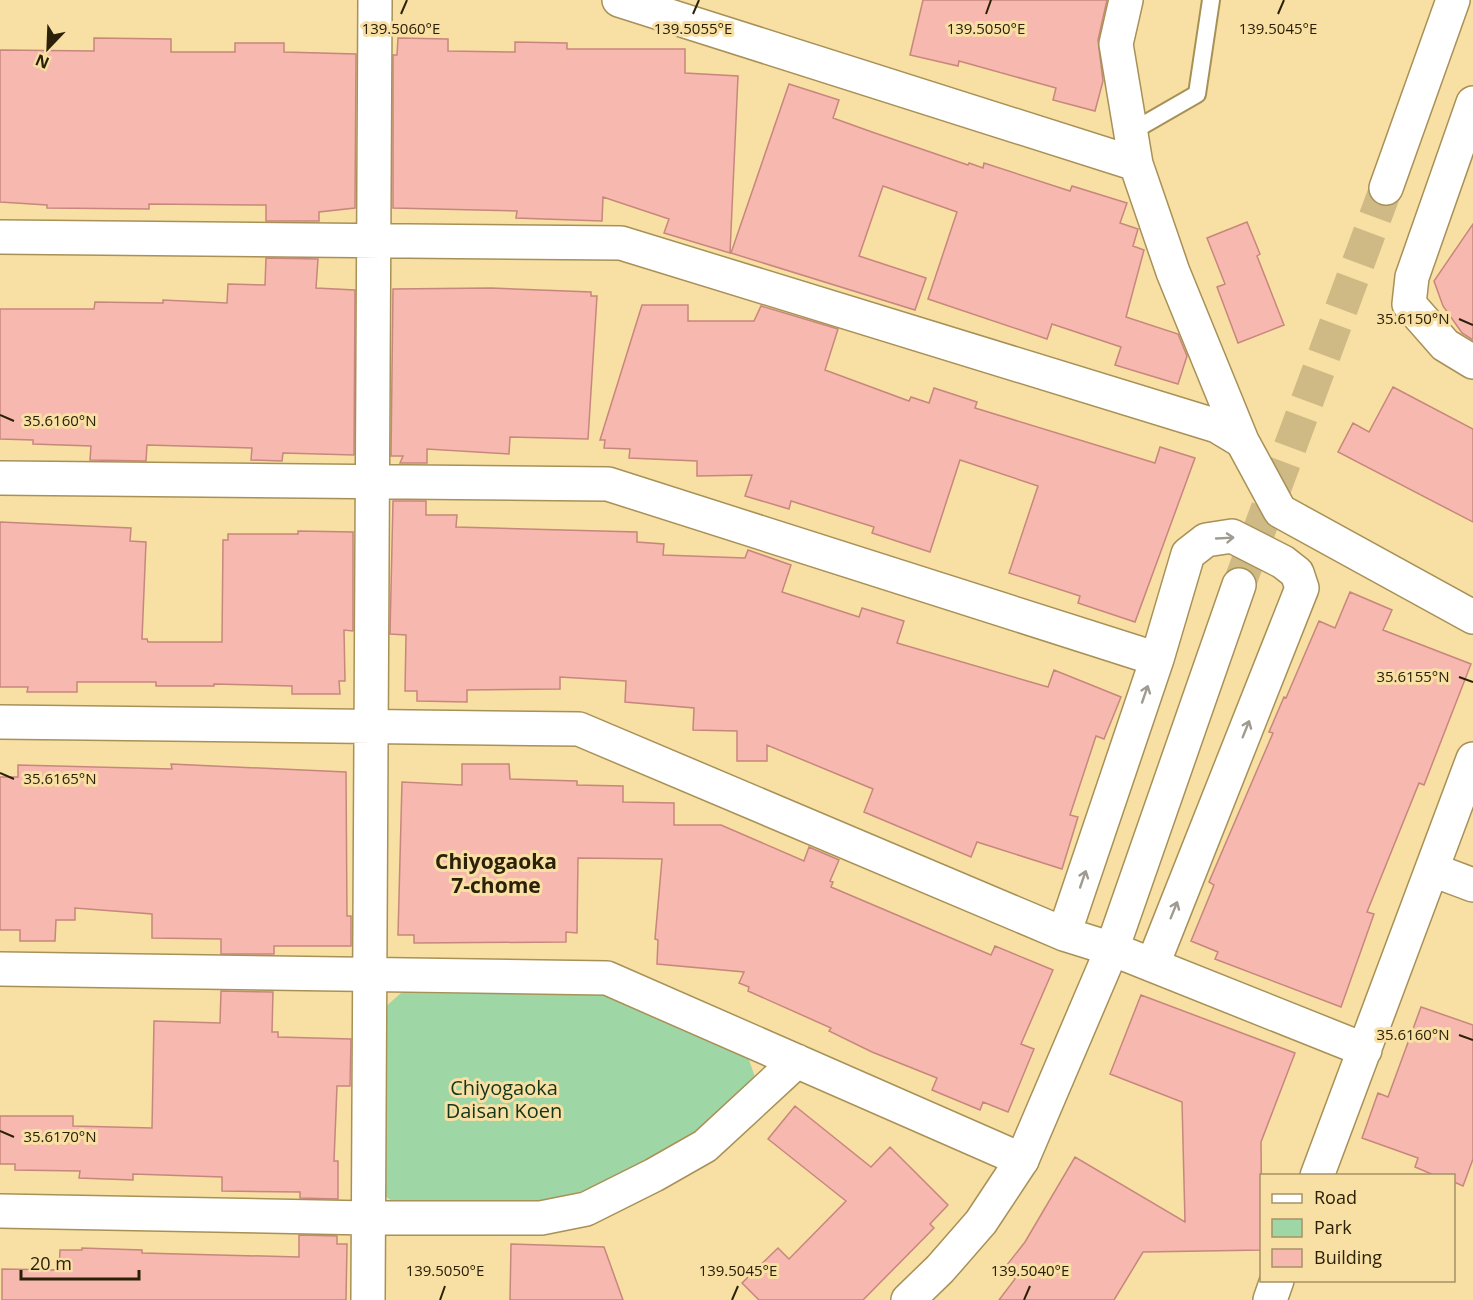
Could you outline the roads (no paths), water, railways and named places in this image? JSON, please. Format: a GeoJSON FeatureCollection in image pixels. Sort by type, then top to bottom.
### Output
{"type":"FeatureCollection","features":[{"type":"Feature","properties":{"kind":"street"},"geometry":{"type":"LineString","coordinates":[[368,1300],[375,0]]}},
{"type":"Feature","properties":{"kind":"street"},"geometry":{"type":"LineString","coordinates":[[619,0],[1136,164]]}},
{"type":"Feature","properties":{"kind":"street"},"geometry":{"type":"LineString","coordinates":[[1126,0],[1116,44],[1136,164],[1173,272],[1242,441],[1280,511],[1473,617]]}},
{"type":"Feature","properties":{"kind":"street"},"geometry":{"type":"LineString","coordinates":[[1386,188],[1453,0]]}},
{"type":"Feature","properties":{"kind":"street"},"geometry":{"type":"LineString","coordinates":[[1473,103],[1412,277],[1409,304],[1445,345],[1473,362]]}},
{"type":"Feature","properties":{"kind":"street"},"geometry":{"type":"LineString","coordinates":[[0,237],[621,243],[1217,426],[1242,441]]}},
{"type":"Feature","properties":{"kind":"street"},"geometry":{"type":"LineString","coordinates":[[0,478],[608,484],[1157,659]]}},
{"type":"Feature","properties":{"kind":"street"},"geometry":{"type":"LineString","coordinates":[[1264,551],[1280,511]]}},
{"type":"Feature","properties":{"kind":"street"},"geometry":{"type":"LineString","coordinates":[[1064,934],[1157,659],[1188,554],[1206,540],[1232,536],[1264,551],[1297,573],[1302,588],[1152,964]]}},
{"type":"Feature","properties":{"kind":"street"},"geometry":{"type":"LineString","coordinates":[[908,1300],[940,1269],[981,1222],[1022,1160],[1112,949],[1239,585]]}},
{"type":"Feature","properties":{"kind":"street"},"geometry":{"type":"LineString","coordinates":[[0,722],[579,729],[1064,934],[1152,964],[1365,1050]]}},
{"type":"Feature","properties":{"kind":"street"},"geometry":{"type":"LineString","coordinates":[[1318,1174],[1473,759]]}},
{"type":"Feature","properties":{"kind":"street"},"geometry":{"type":"LineString","coordinates":[[1433,870],[1473,885]]}},
{"type":"Feature","properties":{"kind":"street"},"geometry":{"type":"LineString","coordinates":[[0,969],[607,978],[1022,1160]]}},
{"type":"Feature","properties":{"kind":"street"},"geometry":{"type":"LineString","coordinates":[[0,1211],[369,1218],[541,1218],[586,1209],[705,1146],[797,1061]]}},
{"type":"Feature","properties":{"kind":"street"},"geometry":{"type":"LineString","coordinates":[[1270,1300],[1277,1282]]}},
{"type":"Feature","properties":{"kind":"lane"},"geometry":{"type":"LineString","coordinates":[[1131,132],[1197,94],[1211,0]]}},
{"type":"Feature","properties":{"kind":"tunnel"},"geometry":{"type":"LineString","coordinates":[[1239,585],[1386,188]]}},
{"type":"Feature","properties":{"kind":"district","name":"Chiyogaoka 7-chome"},"geometry":{"type":"Point","coordinates":[496,873]}},
{"type":"Feature","properties":{"kind":"park label","name":"Chiyogaoka Daisan Koen"},"geometry":{"type":"Point","coordinates":[504,1098]}}]}
